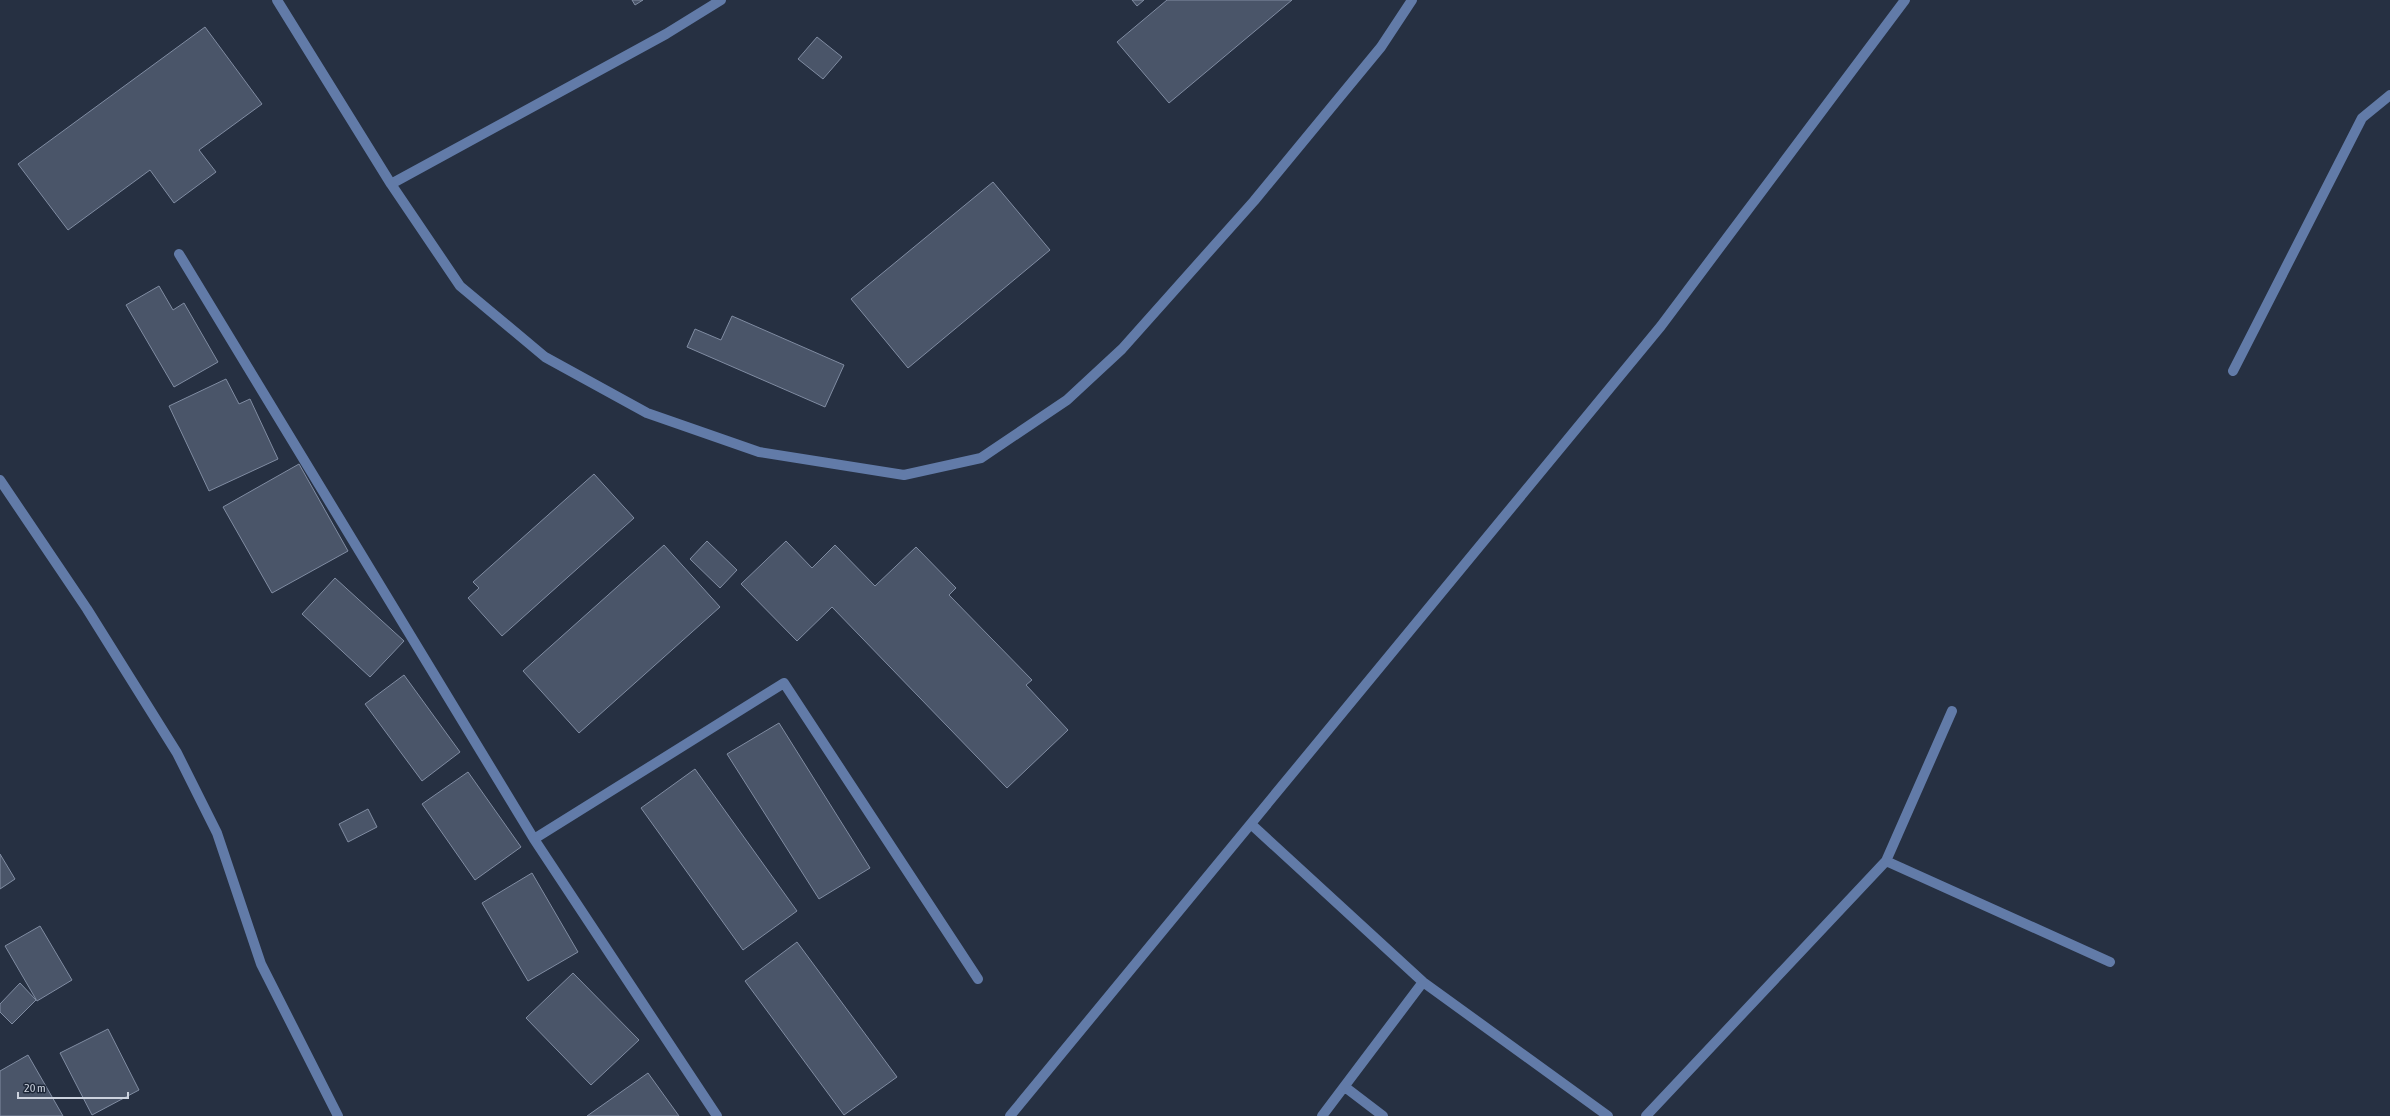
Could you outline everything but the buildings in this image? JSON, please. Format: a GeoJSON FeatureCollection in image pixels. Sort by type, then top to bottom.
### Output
{"type":"FeatureCollection","features":[{"type":"Feature","properties":{"kind":"street"},"geometry":{"type":"LineString","coordinates":[[277,0],[392,184],[460,286],[545,357],[647,413],[759,452],[904,475],[981,458],[1067,400],[1122,349],[1274,176],[1381,47],[1412,0]]}},
{"type":"Feature","properties":{"kind":"street"},"geometry":{"type":"LineString","coordinates":[[392,184],[666,34],[721,0]]}},
{"type":"Feature","properties":{"kind":"street"},"geometry":{"type":"LineString","coordinates":[[1010,1116],[1252,825],[1661,326],[1905,0]]}},
{"type":"Feature","properties":{"kind":"street"},"geometry":{"type":"LineString","coordinates":[[2233,371],[2362,118],[2390,95]]}},
{"type":"Feature","properties":{"kind":"street"},"geometry":{"type":"LineString","coordinates":[[179,254],[534,839],[717,1116]]}},
{"type":"Feature","properties":{"kind":"street"},"geometry":{"type":"LineString","coordinates":[[0,480],[87,609],[177,753],[217,833],[261,964],[338,1116]]}},
{"type":"Feature","properties":{"kind":"street"},"geometry":{"type":"LineString","coordinates":[[534,839],[784,683],[978,979]]}},
{"type":"Feature","properties":{"kind":"street"},"geometry":{"type":"LineString","coordinates":[[1646,1116],[1886,862],[1952,711]]}},
{"type":"Feature","properties":{"kind":"street"},"geometry":{"type":"LineString","coordinates":[[1252,825],[1423,982],[1608,1116]]}},
{"type":"Feature","properties":{"kind":"street"},"geometry":{"type":"LineString","coordinates":[[1886,862],[2110,962]]}},
{"type":"Feature","properties":{"kind":"street"},"geometry":{"type":"LineString","coordinates":[[1322,1116],[1423,982]]}},
{"type":"Feature","properties":{"kind":"street"},"geometry":{"type":"LineString","coordinates":[[1345,1087],[1383,1116]]}}]}
